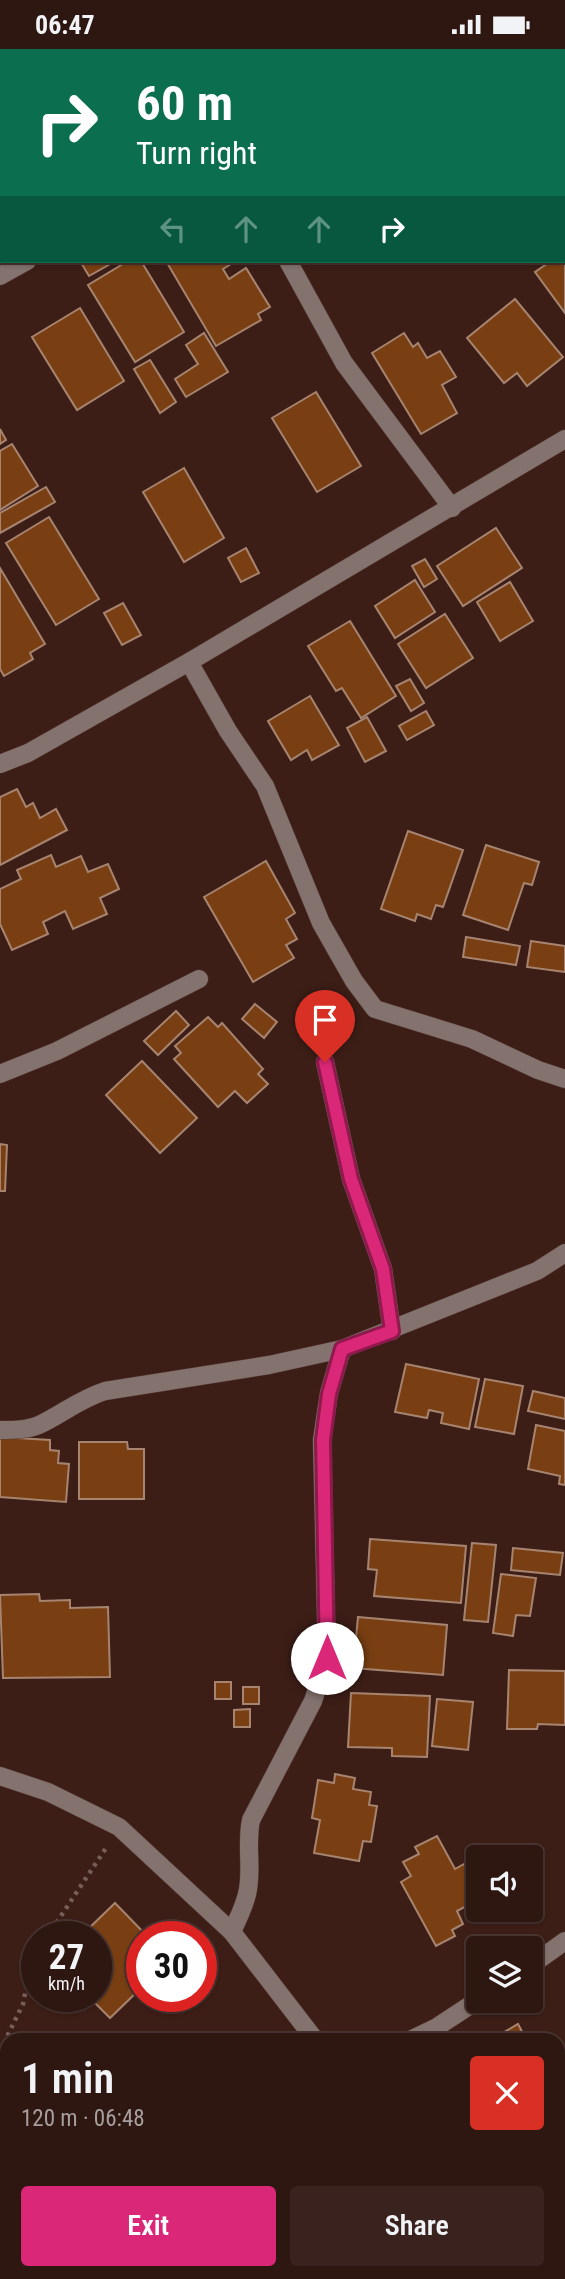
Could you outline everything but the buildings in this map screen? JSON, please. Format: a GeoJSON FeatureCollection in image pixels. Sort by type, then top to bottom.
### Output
{"type":"FeatureCollection","features":[{"type":"Feature","properties":{"kind":"street"},"geometry":{"type":"LineString","coordinates":[[0,276],[23,263]]}},
{"type":"Feature","properties":{"kind":"street"},"geometry":{"type":"LineString","coordinates":[[289,263],[344,363],[452,507]]}},
{"type":"Feature","properties":{"kind":"street"},"geometry":{"type":"LineString","coordinates":[[0,764],[28,753],[189,662],[565,439]]}},
{"type":"Feature","properties":{"kind":"street"},"geometry":{"type":"LineString","coordinates":[[189,662],[228,731],[265,786],[321,923],[369,1003],[377,1010],[472,1039],[538,1070],[565,1079]]}},
{"type":"Feature","properties":{"kind":"street"},"geometry":{"type":"LineString","coordinates":[[0,1074],[57,1051],[199,979]]}},
{"type":"Feature","properties":{"kind":"street"},"geometry":{"type":"LineString","coordinates":[[325,1062],[351,1179],[383,1269],[392,1331]]}},
{"type":"Feature","properties":{"kind":"street"},"geometry":{"type":"LineString","coordinates":[[0,1430],[38,1425],[84,1398],[105,1391],[269,1365],[342,1349],[537,1271],[565,1253]]}},
{"type":"Feature","properties":{"kind":"street"},"geometry":{"type":"LineString","coordinates":[[232,1932],[248,1889],[247,1834],[251,1820],[313,1701],[327,1658],[323,1440],[329,1394],[342,1349]]}},
{"type":"Feature","properties":{"kind":"street"},"geometry":{"type":"LineString","coordinates":[[0,1776],[48,1792],[119,1826],[232,1932],[310,2033]]}},
{"type":"Feature","properties":{"kind":"street"},"geometry":{"type":"LineString","coordinates":[[543,1957],[565,1941]]}},
{"type":"Feature","properties":{"kind":"street"},"geometry":{"type":"LineString","coordinates":[[425,2033],[466,2008]]}},
{"type":"Feature","properties":{"kind":"path"},"geometry":{"type":"LineString","coordinates":[[57,1921],[119,1826]]}},
{"type":"Feature","properties":{"kind":"path"},"geometry":{"type":"LineString","coordinates":[[9,2033],[21,2008]]}},
{"type":"Feature","properties":{"kind":"route"},"geometry":{"type":"LineString","coordinates":[[325,1062],[351,1179],[383,1269],[392,1331],[342,1349],[329,1394],[323,1440],[327,1658]]}}]}
